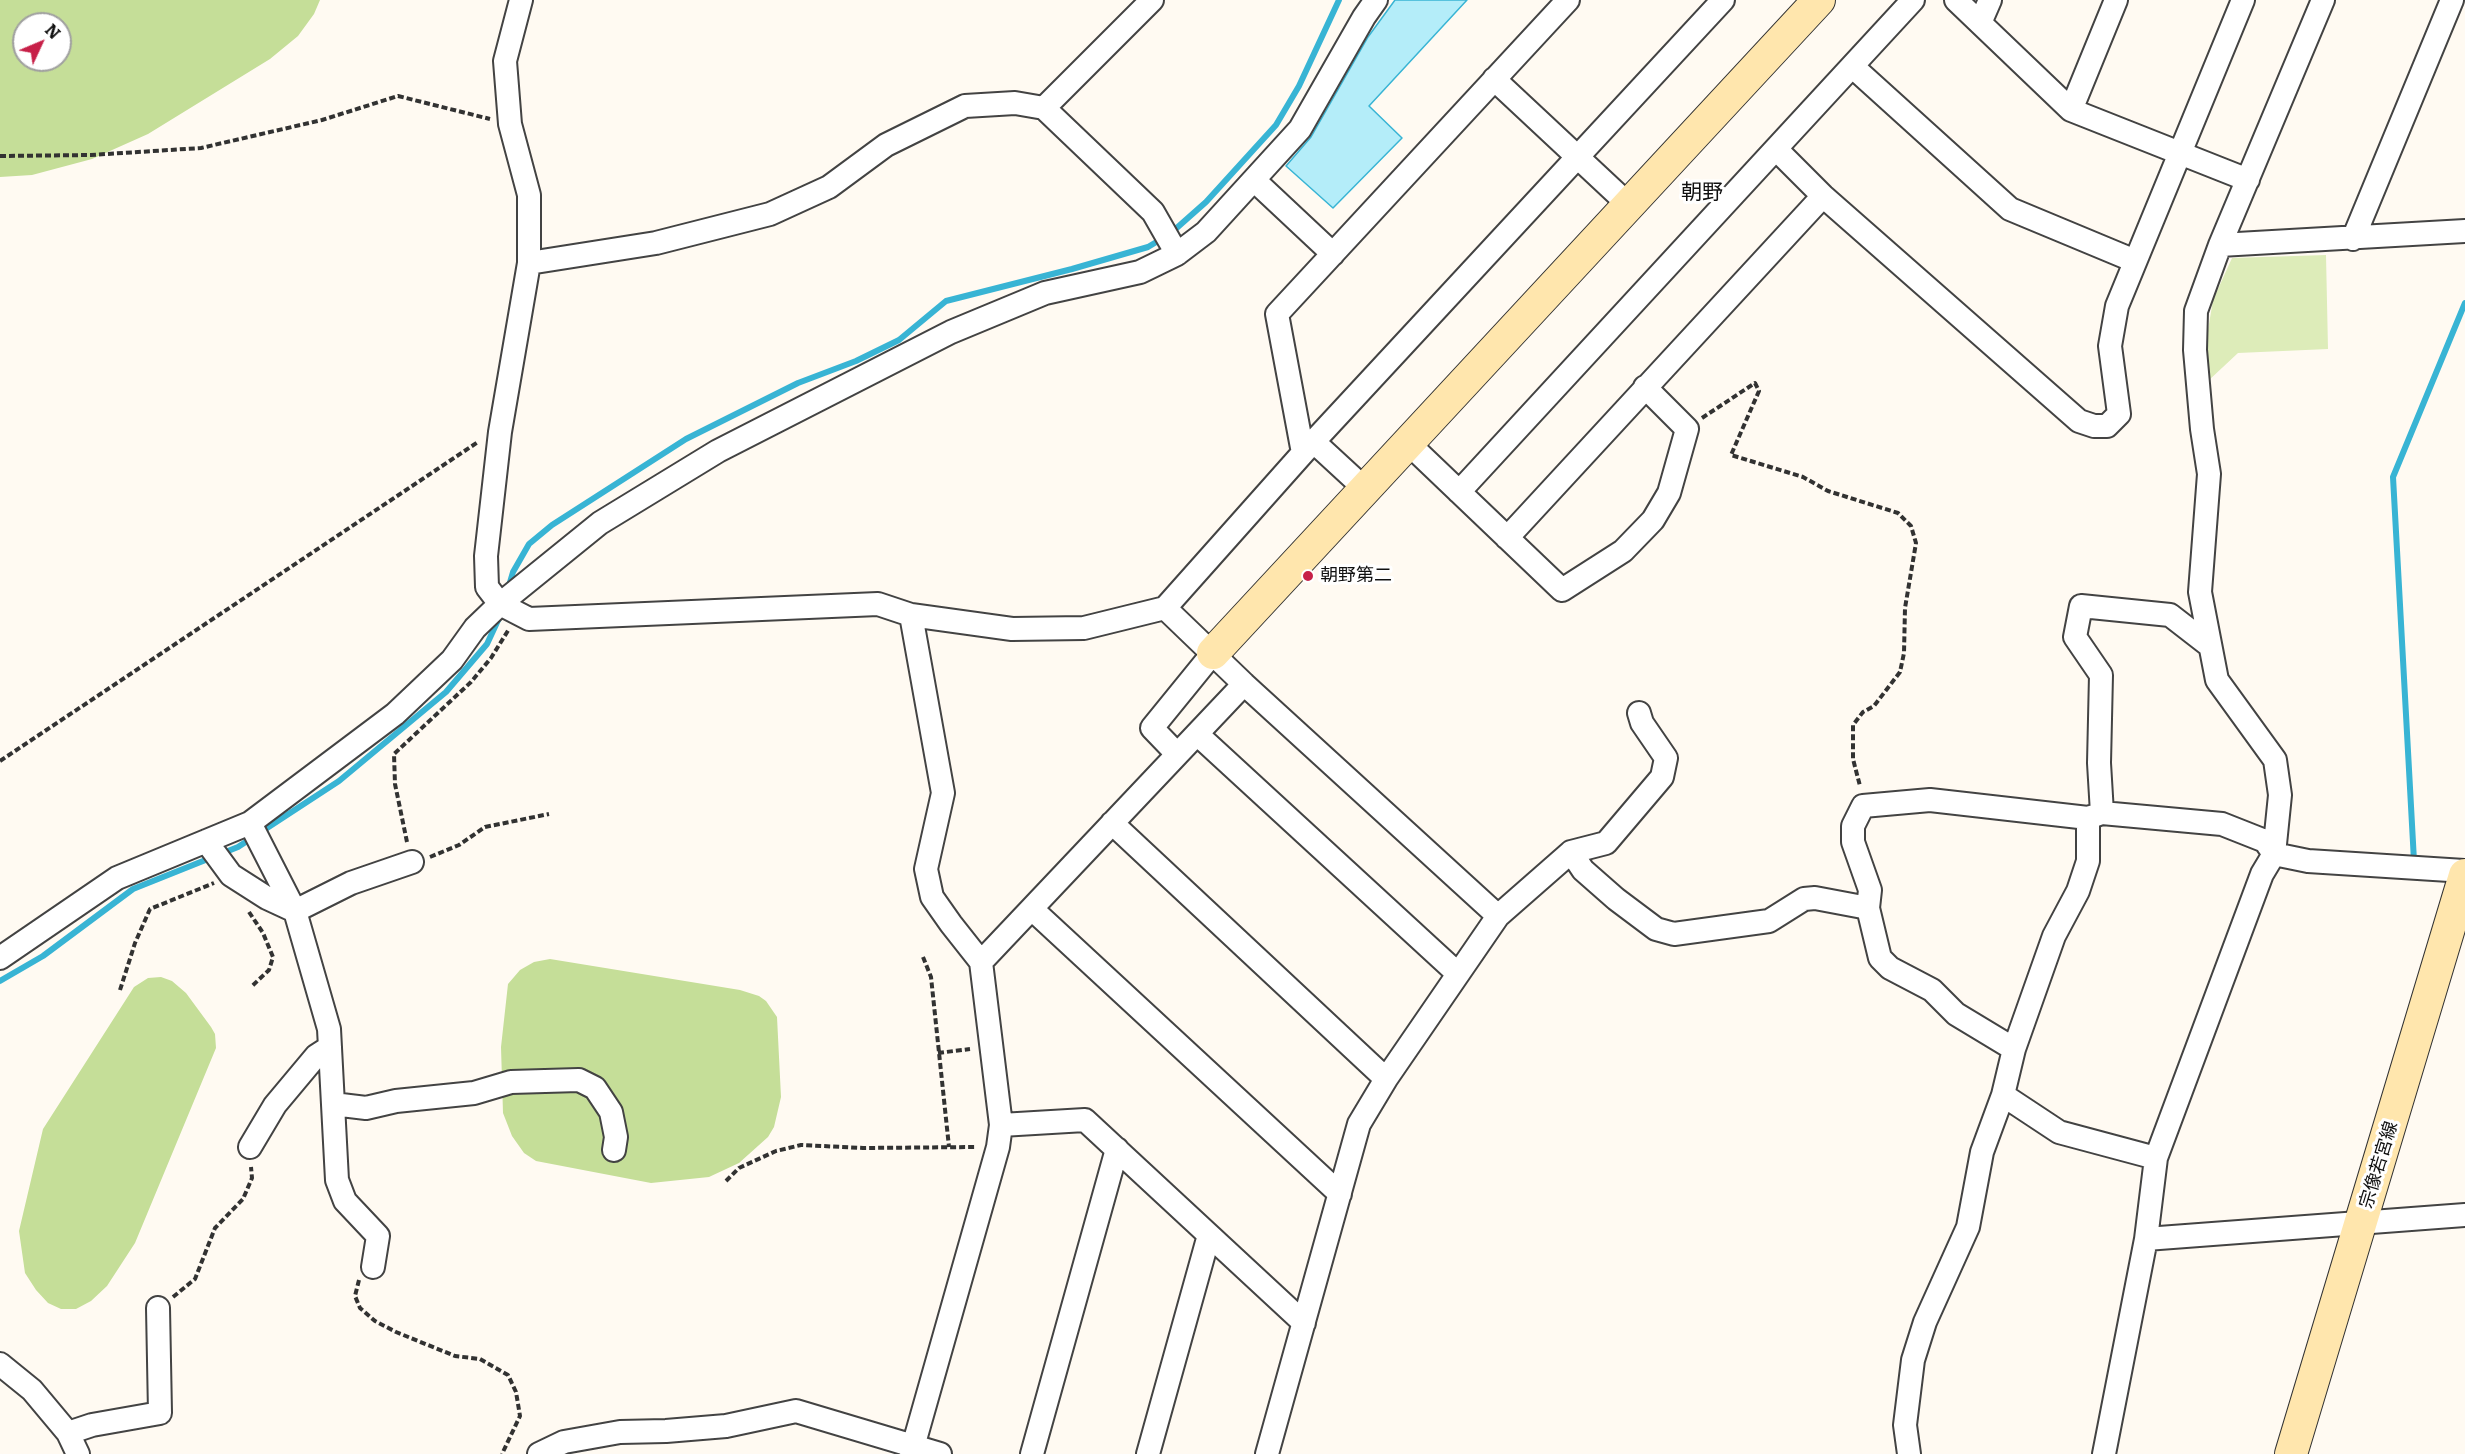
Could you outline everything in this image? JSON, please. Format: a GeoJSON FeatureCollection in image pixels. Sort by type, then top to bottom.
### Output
{"type":"FeatureCollection","features":[{"type":"Feature","properties":{"kind":"street"},"geometry":{"type":"LineString","coordinates":[[520,0],[505,61],[510,124],[529,195],[529,263],[500,432],[486,556],[487,587],[509,609],[529,619],[878,604],[911,615],[1012,629],[1084,628],[1165,608],[1308,448],[1723,0]]}},
{"type":"Feature","properties":{"kind":"street"},"geometry":{"type":"LineString","coordinates":[[1044,108],[1152,0]]}},
{"type":"Feature","properties":{"kind":"street"},"geometry":{"type":"LineString","coordinates":[[0,958],[117,878],[250,824],[394,714],[452,660],[475,628],[509,609],[610,517],[718,451],[929,342],[1045,293],[1140,272],[1176,254],[1206,232],[1300,129],[1376,0]]}},
{"type":"Feature","properties":{"kind":"street"},"geometry":{"type":"LineString","coordinates":[[1365,489],[1308,448],[1277,314],[1568,0]]}},
{"type":"Feature","properties":{"kind":"street"},"geometry":{"type":"LineString","coordinates":[[1177,754],[1152,728],[1213,653],[1819,0]]}},
{"type":"Feature","properties":{"kind":"street"},"geometry":{"type":"LineString","coordinates":[[1459,492],[1913,0]]}},
{"type":"Feature","properties":{"kind":"street"},"geometry":{"type":"LineString","coordinates":[[1956,0],[2071,110],[2248,180]]}},
{"type":"Feature","properties":{"kind":"street"},"geometry":{"type":"LineString","coordinates":[[1980,22],[1989,0]]}},
{"type":"Feature","properties":{"kind":"street"},"geometry":{"type":"LineString","coordinates":[[2071,110],[2116,0]]}},
{"type":"Feature","properties":{"kind":"street"},"geometry":{"type":"LineString","coordinates":[[1776,149],[1823,196],[2079,421],[2094,426],[2107,426],[2120,414],[2110,346],[2118,306],[2243,0]]}},
{"type":"Feature","properties":{"kind":"street"},"geometry":{"type":"LineString","coordinates":[[2104,1454],[2146,1239],[2156,1158],[2262,874],[2274,854],[2280,795],[2275,760],[2217,680],[2200,592],[2209,474],[2202,429],[2195,350],[2196,311],[2220,245],[2323,0]]}},
{"type":"Feature","properties":{"kind":"street"},"geometry":{"type":"LineString","coordinates":[[2353,239],[2452,0]]}},
{"type":"Feature","properties":{"kind":"street"},"geometry":{"type":"LineString","coordinates":[[1853,67],[2010,209],[2135,261]]}},
{"type":"Feature","properties":{"kind":"street"},"geometry":{"type":"LineString","coordinates":[[1494,79],[1630,206]]}},
{"type":"Feature","properties":{"kind":"street"},"geometry":{"type":"LineString","coordinates":[[529,263],[656,243],[770,214],[829,186],[886,145],[965,106],[1015,103],[1044,108],[1153,213],[1176,254]]}},
{"type":"Feature","properties":{"kind":"street"},"geometry":{"type":"LineString","coordinates":[[1254,180],[1333,254]]}},
{"type":"Feature","properties":{"kind":"street"},"geometry":{"type":"LineString","coordinates":[[1507,538],[1823,196]]}},
{"type":"Feature","properties":{"kind":"street"},"geometry":{"type":"LineString","coordinates":[[2220,245],[2465,231]]}},
{"type":"Feature","properties":{"kind":"street"},"geometry":{"type":"LineString","coordinates":[[1408,443],[1562,590],[1623,551],[1653,520],[1669,493],[1687,429],[1645,387]]}},
{"type":"Feature","properties":{"kind":"street"},"geometry":{"type":"LineString","coordinates":[[1909,1454],[1905,1425],[1912,1360],[1926,1322],[1968,1227],[1982,1152],[2003,1095],[2014,1049],[2054,936],[2078,891],[2088,861],[2095,816],[2099,762],[2101,675],[2075,638],[2081,606],[2170,615],[2210,646]]}},
{"type":"Feature","properties":{"kind":"street"},"geometry":{"type":"LineString","coordinates":[[1165,608],[1244,684],[1498,916]]}},
{"type":"Feature","properties":{"kind":"street"},"geometry":{"type":"LineString","coordinates":[[911,615],[943,793],[926,869],[933,897],[981,962],[992,1046],[1000,1136],[912,1450]]}},
{"type":"Feature","properties":{"kind":"street"},"geometry":{"type":"LineString","coordinates":[[981,962],[1033,910],[1244,684]]}},
{"type":"Feature","properties":{"kind":"street"},"geometry":{"type":"LineString","coordinates":[[1267,1454],[1359,1124],[1386,1079],[1498,916],[1571,852],[1606,843],[1662,777],[1666,758],[1642,723],[1639,713]]}},
{"type":"Feature","properties":{"kind":"street"},"geometry":{"type":"LineString","coordinates":[[1197,734],[1457,973]]}},
{"type":"Feature","properties":{"kind":"street"},"geometry":{"type":"LineString","coordinates":[[2014,1049],[1956,1014],[1932,990],[1890,968],[1880,958],[1868,909],[1870,890],[1852,842],[1852,826],[1863,806],[1930,800],[2095,816],[2222,824],[2265,841],[2274,854],[2308,861],[2465,873]]}},
{"type":"Feature","properties":{"kind":"street"},"geometry":{"type":"LineString","coordinates":[[1112,823],[1386,1079]]}},
{"type":"Feature","properties":{"kind":"street"},"geometry":{"type":"LineString","coordinates":[[250,824],[295,911],[329,1029],[337,1180],[345,1201],[378,1236],[373,1267]]}},
{"type":"Feature","properties":{"kind":"street"},"geometry":{"type":"LineString","coordinates":[[206,841],[231,875],[267,898],[295,911]]}},
{"type":"Feature","properties":{"kind":"street"},"geometry":{"type":"LineString","coordinates":[[1571,852],[1582,870],[1616,899],[1656,929],[1674,933],[1769,921],[1804,899],[1815,898],[1868,909]]}},
{"type":"Feature","properties":{"kind":"street"},"geometry":{"type":"LineString","coordinates":[[295,911],[351,884],[412,862]]}},
{"type":"Feature","properties":{"kind":"street","name":"宗像若宮線"},"geometry":{"type":"LineString","coordinates":[[2291,1454],[2465,873]]}},
{"type":"Feature","properties":{"kind":"street"},"geometry":{"type":"LineString","coordinates":[[1033,910],[1340,1194]]}},
{"type":"Feature","properties":{"kind":"street"},"geometry":{"type":"LineString","coordinates":[[250,1147],[275,1105],[316,1056],[330,1047]]}},
{"type":"Feature","properties":{"kind":"street"},"geometry":{"type":"LineString","coordinates":[[333,1104],[366,1108],[396,1101],[474,1093],[511,1082],[579,1080],[595,1089],[611,1112],[616,1137],[614,1150]]}},
{"type":"Feature","properties":{"kind":"street"},"geometry":{"type":"LineString","coordinates":[[2003,1095],[2058,1132],[2156,1158]]}},
{"type":"Feature","properties":{"kind":"street"},"geometry":{"type":"LineString","coordinates":[[1000,1136],[1085,1120],[1304,1323]]}},
{"type":"Feature","properties":{"kind":"street"},"geometry":{"type":"LineString","coordinates":[[1032,1454],[1117,1149]]}},
{"type":"Feature","properties":{"kind":"street"},"geometry":{"type":"LineString","coordinates":[[2146,1239],[2465,1215]]}},
{"type":"Feature","properties":{"kind":"street"},"geometry":{"type":"LineString","coordinates":[[1148,1454],[1209,1235]]}},
{"type":"Feature","properties":{"kind":"street"},"geometry":{"type":"LineString","coordinates":[[68,1433],[92,1425],[160,1413],[158,1308]]}},
{"type":"Feature","properties":{"kind":"street"},"geometry":{"type":"LineString","coordinates":[[0,1364],[32,1390],[68,1433],[78,1454]]}},
{"type":"Feature","properties":{"kind":"street"},"geometry":{"type":"LineString","coordinates":[[540,1454],[564,1442],[620,1432],[726,1426],[796,1411],[912,1450],[940,1454]]}},
{"type":"Feature","properties":{"kind":"path"},"geometry":{"type":"LineString","coordinates":[[0,156],[201,148],[322,120],[398,96],[510,124]]}},
{"type":"Feature","properties":{"kind":"path"},"geometry":{"type":"LineString","coordinates":[[1687,429],[1755,383],[1760,391],[1731,455],[1803,477],[1828,491],[1898,513],[1911,526],[1916,543],[1905,608],[1904,653],[1900,672],[1874,706],[1863,712],[1853,724],[1853,759],[1863,806]]}},
{"type":"Feature","properties":{"kind":"path"},"geometry":{"type":"LineString","coordinates":[[0,762],[474,443],[500,432]]}},
{"type":"Feature","properties":{"kind":"path"},"geometry":{"type":"LineString","coordinates":[[509,609],[491,658],[471,682],[394,754],[395,784],[412,862],[437,855],[459,845],[485,827],[549,814]]}},
{"type":"Feature","properties":{"kind":"path"},"geometry":{"type":"LineString","coordinates":[[120,990],[135,943],[150,909],[231,875],[233,889],[263,933],[273,957],[269,970],[250,987]]}},
{"type":"Feature","properties":{"kind":"path"},"geometry":{"type":"LineString","coordinates":[[923,957],[931,977],[949,1147]]}},
{"type":"Feature","properties":{"kind":"path"},"geometry":{"type":"LineString","coordinates":[[938,1053],[992,1046]]}},
{"type":"Feature","properties":{"kind":"path"},"geometry":{"type":"LineString","coordinates":[[726,1181],[739,1168],[776,1152],[801,1145],[863,1148],[949,1147],[1000,1136]]}},
{"type":"Feature","properties":{"kind":"path"},"geometry":{"type":"LineString","coordinates":[[158,1308],[195,1279],[215,1228],[243,1199],[252,1178],[250,1147]]}},
{"type":"Feature","properties":{"kind":"path"},"geometry":{"type":"LineString","coordinates":[[373,1267],[359,1280],[355,1296],[360,1308],[396,1332],[455,1356],[480,1359],[508,1375],[516,1392],[520,1416],[502,1454]]}},
{"type":"Feature","properties":{"kind":"green space"},"geometry":{"type":"Polygon","coordinates":[[[0,0],[320,0],[314,14],[298,36],[270,59],[148,134],[92,159],[32,175],[0,177],[0,0]]]}},
{"type":"Feature","properties":{"kind":"green space"},"geometry":{"type":"Polygon","coordinates":[[[2326,255],[2328,349],[2238,353],[2208,381],[2206,342],[2213,300],[2232,258],[2326,255]]]}},
{"type":"Feature","properties":{"kind":"green space"},"geometry":{"type":"Polygon","coordinates":[[[550,959],[740,990],[759,996],[766,1001],[777,1017],[781,1097],[774,1127],[768,1137],[739,1163],[709,1177],[651,1183],[536,1161],[524,1153],[512,1136],[503,1113],[501,1047],[508,984],[520,970],[534,962],[550,959]]]}},
{"type":"Feature","properties":{"kind":"green space"},"geometry":{"type":"Polygon","coordinates":[[[161,977],[172,981],[186,993],[215,1034],[216,1048],[135,1243],[107,1286],[91,1301],[76,1309],[61,1309],[48,1303],[25,1273],[19,1231],[43,1129],[134,987],[148,978],[161,977]]]}},
{"type":"Feature","properties":{"kind":"water"},"geometry":{"type":"Polygon","coordinates":[[[1395,0],[1467,0],[1369,106],[1402,138],[1333,208],[1286,166],[1311,137],[1368,37],[1395,0]]]}},
{"type":"Feature","properties":{"kind":"waterway"},"geometry":{"type":"LineString","coordinates":[[1171,233],[1206,202],[1276,125],[1299,86],[1339,0]]}},
{"type":"Feature","properties":{"kind":"waterway"},"geometry":{"type":"LineString","coordinates":[[508,589],[513,572],[529,544],[552,525],[686,439],[798,383],[856,361],[899,340],[946,301],[1148,247],[1163,238]]}},
{"type":"Feature","properties":{"kind":"waterway"},"geometry":{"type":"LineString","coordinates":[[2414,861],[2393,477],[2465,303]]}},
{"type":"Feature","properties":{"kind":"waterway"},"geometry":{"type":"LineString","coordinates":[[0,981],[43,956],[133,889],[238,847],[339,781],[446,692],[487,644],[500,616]]}},
{"type":"Feature","properties":{"kind":"place","name":"朝野第二"},"geometry":{"type":"Point","coordinates":[1308,576]}},
{"type":"Feature","properties":{"kind":"district","name":"朝野"},"geometry":{"type":"Point","coordinates":[1702,193]}}]}
